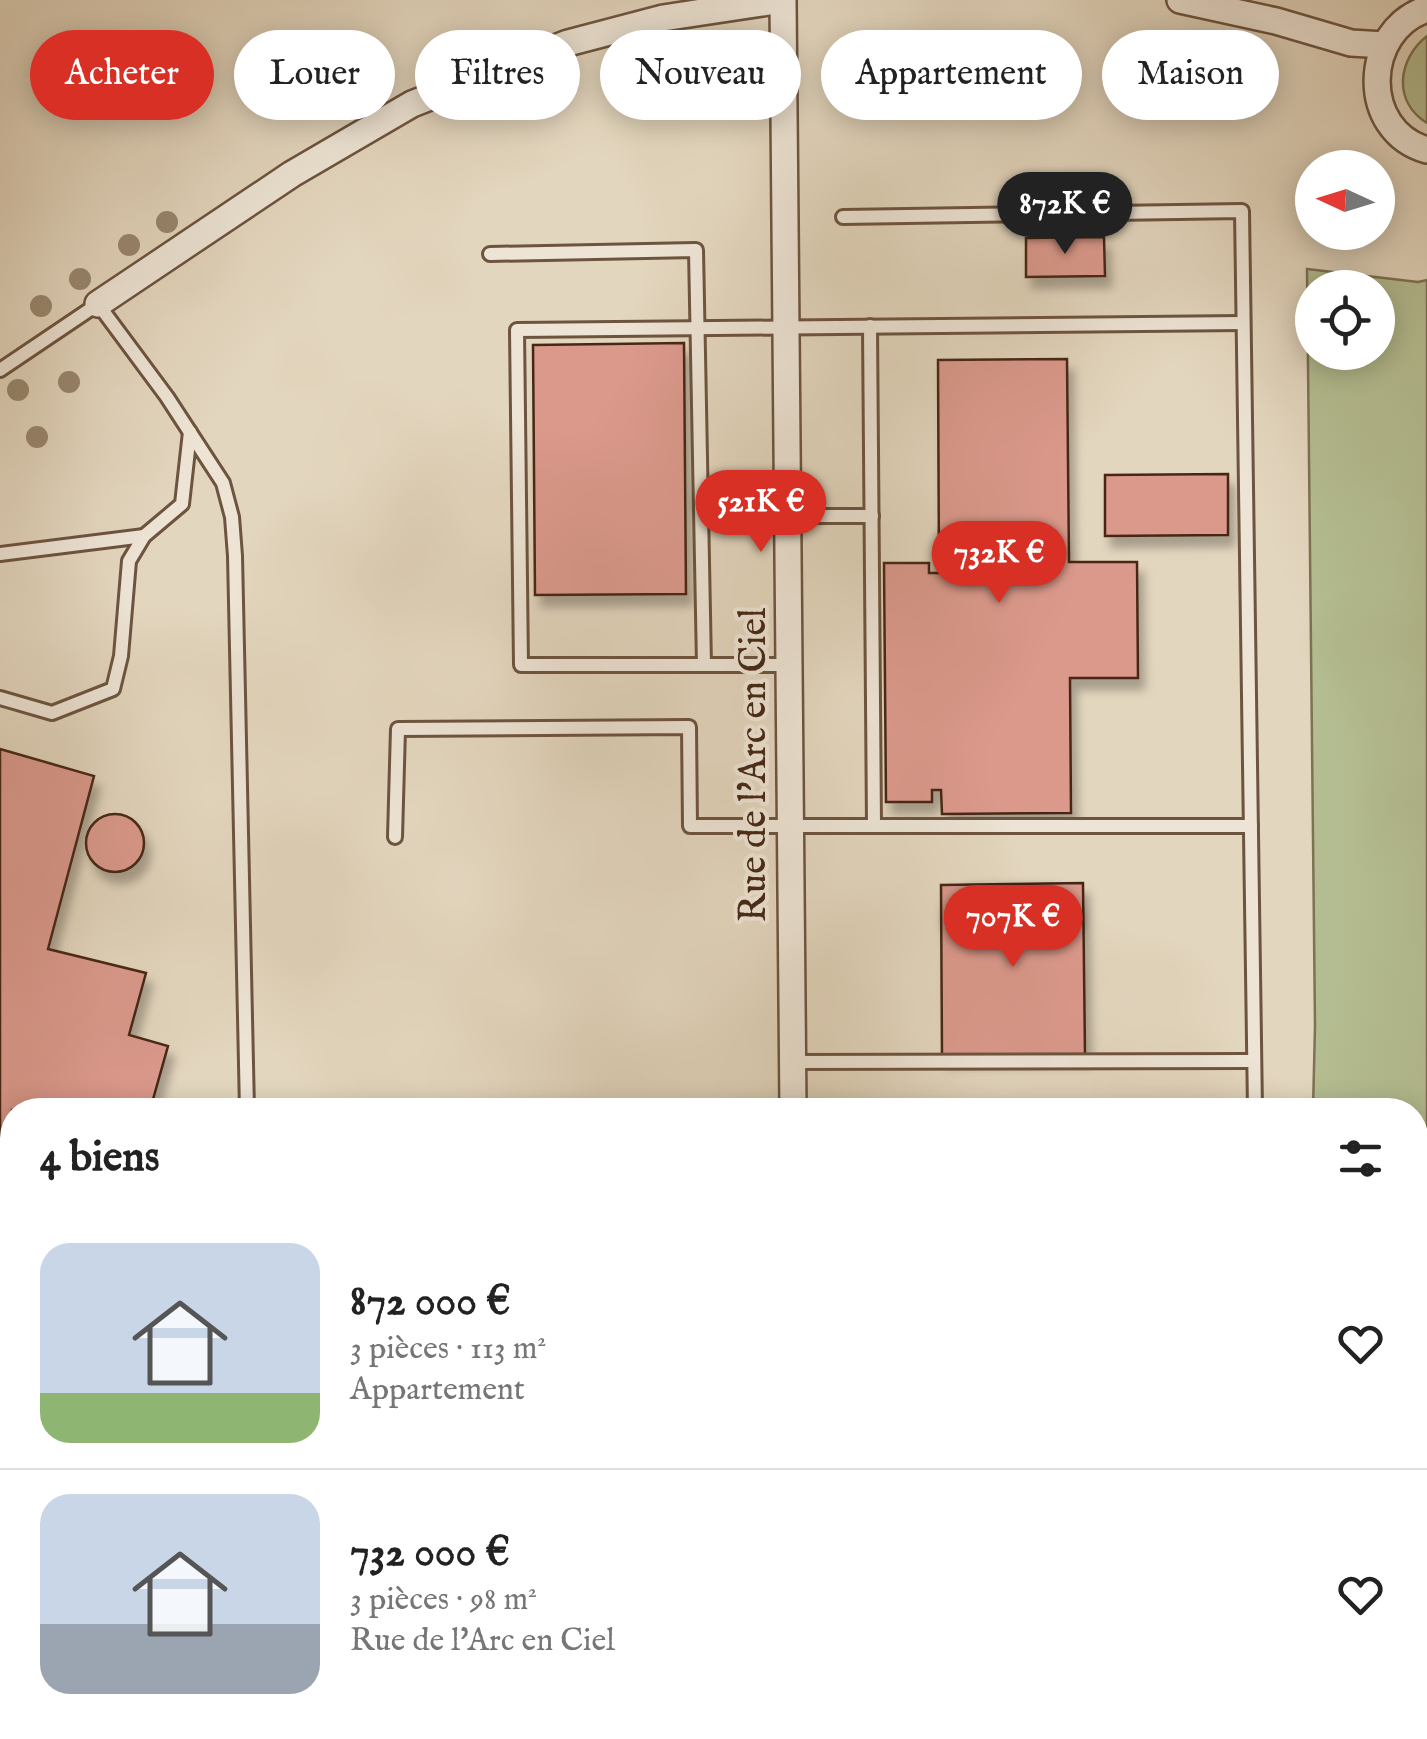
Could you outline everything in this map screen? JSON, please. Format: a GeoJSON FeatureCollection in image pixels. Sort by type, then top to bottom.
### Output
{"type":"FeatureCollection","features":[{"type":"Feature","properties":{"kind":"street"},"geometry":{"type":"LineString","coordinates":[[98,304],[292,174],[412,104],[568,43],[663,18],[782,0]]}},
{"type":"Feature","properties":{"kind":"street","name":"Rue de l'Arc en Ciel"},"geometry":{"type":"LineString","coordinates":[[782,0],[793,1098]]}},
{"type":"Feature","properties":{"kind":"street"},"geometry":{"type":"LineString","coordinates":[[1180,0],[1276,21],[1352,44],[1384,45]]}},
{"type":"Feature","properties":{"kind":"street"},"geometry":{"type":"LineString","coordinates":[[1427,10],[1398,26],[1384,45],[1376,68],[1377,92],[1384,115],[1399,134],[1427,150]]}},
{"type":"Feature","properties":{"kind":"lane"},"geometry":{"type":"LineString","coordinates":[[843,217],[1242,211],[1255,1098]]}},
{"type":"Feature","properties":{"kind":"lane"},"geometry":{"type":"LineString","coordinates":[[490,254],[696,250],[704,665]]}},
{"type":"Feature","properties":{"kind":"lane"},"geometry":{"type":"LineString","coordinates":[[0,370],[98,304],[223,483],[232,517],[247,1098]]}},
{"type":"Feature","properties":{"kind":"lane"},"geometry":{"type":"LineString","coordinates":[[788,665],[521,665],[517,330],[1243,323]]}},
{"type":"Feature","properties":{"kind":"lane"},"geometry":{"type":"LineString","coordinates":[[870,326],[874,826]]}},
{"type":"Feature","properties":{"kind":"lane"},"geometry":{"type":"LineString","coordinates":[[0,698],[52,713],[113,688],[121,656],[130,561],[144,536],[182,504],[190,432]]}},
{"type":"Feature","properties":{"kind":"lane"},"geometry":{"type":"LineString","coordinates":[[788,516],[872,516]]}},
{"type":"Feature","properties":{"kind":"lane"},"geometry":{"type":"LineString","coordinates":[[0,554],[144,536]]}},
{"type":"Feature","properties":{"kind":"lane"},"geometry":{"type":"LineString","coordinates":[[395,837],[398,729],[690,727],[690,826],[1251,826]]}},
{"type":"Feature","properties":{"kind":"lane"},"geometry":{"type":"LineString","coordinates":[[792,1062],[1254,1061]]}},
{"type":"Feature","properties":{"kind":"green space"},"geometry":{"type":"Polygon","coordinates":[[[1427,36],[1427,123],[1408,103],[1403,80],[1410,56],[1427,36]]]}},
{"type":"Feature","properties":{"kind":"green space"},"geometry":{"type":"Polygon","coordinates":[[[1395,279],[1427,280],[1427,1098],[1313,1098],[1308,370],[1395,370],[1395,279]]]}},
{"type":"Feature","properties":{"kind":"building"},"geometry":{"type":"Polygon","coordinates":[[[1104,237],[1105,276],[1026,277],[1026,238],[1104,237]]]}},
{"type":"Feature","properties":{"kind":"building"},"geometry":{"type":"Polygon","coordinates":[[[684,343],[686,594],[535,595],[533,345],[684,343]]]}},
{"type":"Feature","properties":{"kind":"building"},"geometry":{"type":"Polygon","coordinates":[[[1067,359],[1069,562],[1137,562],[1138,678],[1070,678],[1071,813],[942,814],[941,790],[932,790],[932,802],[886,802],[884,563],[929,563],[929,573],[939,573],[938,360],[1067,359]]]}},
{"type":"Feature","properties":{"kind":"building"},"geometry":{"type":"Polygon","coordinates":[[[1228,474],[1228,535],[1105,536],[1105,475],[1228,474]]]}},
{"type":"Feature","properties":{"kind":"building"},"geometry":{"type":"Polygon","coordinates":[[[0,749],[94,776],[48,949],[146,973],[129,1035],[168,1046],[153,1098],[0,1098],[0,749]]]}},
{"type":"Feature","properties":{"kind":"building"},"geometry":{"type":"Polygon","coordinates":[[[115,814],[135,823],[144,843],[135,863],[115,872],[95,863],[86,843],[95,823],[115,814]]]}},
{"type":"Feature","properties":{"kind":"building"},"geometry":{"type":"Polygon","coordinates":[[[1083,883],[1085,1054],[942,1056],[941,885],[1083,883]]]}}]}
